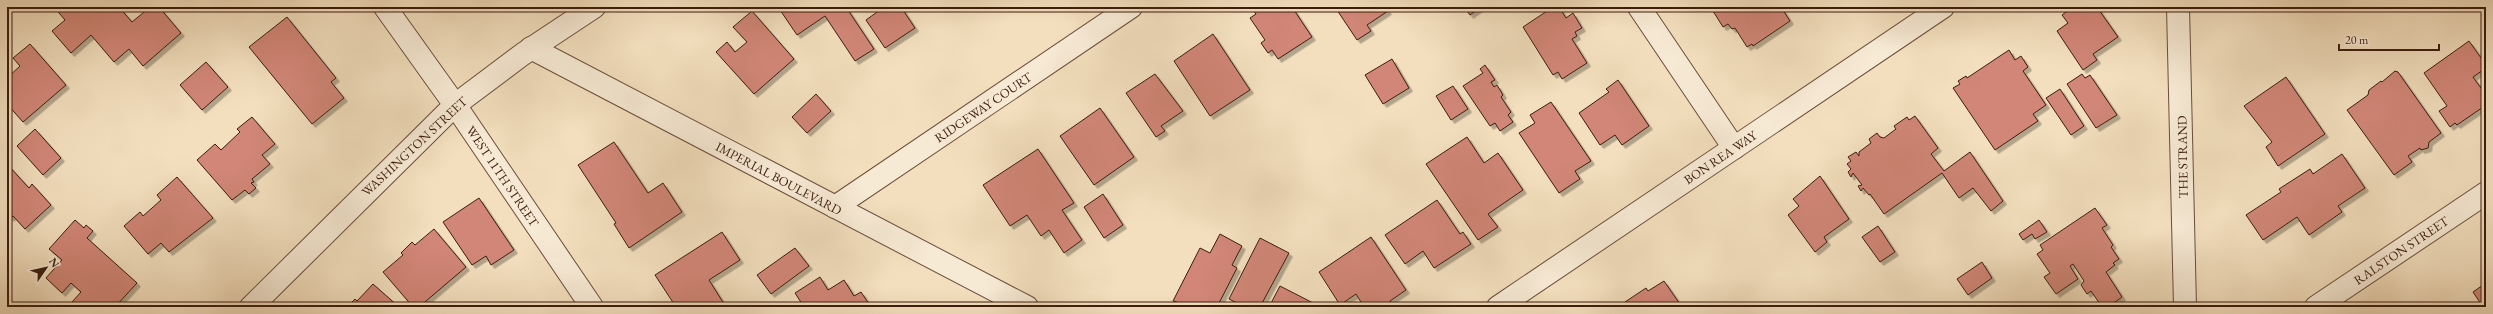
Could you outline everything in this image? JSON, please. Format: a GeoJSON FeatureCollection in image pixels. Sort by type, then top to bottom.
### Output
{"type":"FeatureCollection","features":[{"type":"Feature","properties":{"kind":"street","name":"WEST 11TH STREET"},"geometry":{"type":"LineString","coordinates":[[385,7],[455,105],[592,307]]}},
{"type":"Feature","properties":{"kind":"street","name":"WASHINGTON STREET"},"geometry":{"type":"LineString","coordinates":[[251,307],[455,105],[531,48],[594,7]]}},
{"type":"Feature","properties":{"kind":"street","name":"RIDGEWAY COURT"},"geometry":{"type":"LineString","coordinates":[[835,207],[1131,7]]}},
{"type":"Feature","properties":{"kind":"street"},"geometry":{"type":"LineString","coordinates":[[1639,7],[1734,148]]}},
{"type":"Feature","properties":{"kind":"street","name":"BON REA WAY"},"geometry":{"type":"LineString","coordinates":[[1498,307],[1943,7]]}},
{"type":"Feature","properties":{"kind":"street","name":"THE STRAND"},"geometry":{"type":"LineString","coordinates":[[2178,7],[2185,307]]}},
{"type":"Feature","properties":{"kind":"street","name":"IMPERIAL BOULEVARD"},"geometry":{"type":"LineString","coordinates":[[531,48],[1027,307]]}},
{"type":"Feature","properties":{"kind":"street","name":"RALSTON STREET"},"geometry":{"type":"LineString","coordinates":[[2316,307],[2486,192]]}},
{"type":"Feature","properties":{"kind":"building"},"geometry":{"type":"Polygon","coordinates":[[[54,7],[119,7],[132,22],[150,7],[159,7],[181,33],[143,66],[129,49],[114,62],[91,35],[71,53],[52,31],[65,20],[54,7]]]}},
{"type":"Feature","properties":{"kind":"building"},"geometry":{"type":"Polygon","coordinates":[[[778,7],[846,7],[874,49],[855,61],[825,16],[797,35],[778,7]]]}},
{"type":"Feature","properties":{"kind":"building"},"geometry":{"type":"Polygon","coordinates":[[[884,7],[901,7],[915,28],[885,48],[866,20],[884,7]]]}},
{"type":"Feature","properties":{"kind":"building"},"geometry":{"type":"Polygon","coordinates":[[[1251,7],[1292,7],[1312,37],[1278,59],[1272,50],[1268,53],[1261,43],[1265,40],[1250,18],[1256,14],[1251,7]]]}},
{"type":"Feature","properties":{"kind":"building"},"geometry":{"type":"Polygon","coordinates":[[[1335,7],[1385,7],[1388,11],[1367,25],[1371,31],[1357,40],[1335,7]]]}},
{"type":"Feature","properties":{"kind":"building"},"geometry":{"type":"Polygon","coordinates":[[[1464,7],[1481,7],[1470,15],[1464,7]]]}},
{"type":"Feature","properties":{"kind":"building"},"geometry":{"type":"Polygon","coordinates":[[[1553,7],[1559,7],[1566,18],[1573,13],[1582,28],[1575,32],[1577,36],[1572,39],[1587,63],[1562,79],[1558,72],[1553,75],[1523,27],[1553,7]]]}},
{"type":"Feature","properties":{"kind":"building"},"geometry":{"type":"Polygon","coordinates":[[[1719,7],[1781,7],[1790,21],[1753,46],[1752,44],[1747,47],[1735,28],[1732,29],[1728,24],[1723,27],[1713,11],[1719,7]]]}},
{"type":"Feature","properties":{"kind":"building"},"geometry":{"type":"Polygon","coordinates":[[[2073,7],[2097,7],[2118,37],[2093,54],[2097,60],[2083,70],[2057,31],[2068,23],[2062,15],[2073,7]]]}},
{"type":"Feature","properties":{"kind":"building"},"geometry":{"type":"Polygon","coordinates":[[[752,11],[794,59],[754,94],[716,52],[727,42],[735,52],[747,42],[733,27],[752,11]]]}},
{"type":"Feature","properties":{"kind":"building"},"geometry":{"type":"Polygon","coordinates":[[[287,17],[336,78],[331,82],[344,98],[312,124],[249,47],[287,17]]]}},
{"type":"Feature","properties":{"kind":"building"},"geometry":{"type":"Polygon","coordinates":[[[1213,34],[1250,90],[1210,116],[1174,61],[1213,34]]]}},
{"type":"Feature","properties":{"kind":"building"},"geometry":{"type":"Polygon","coordinates":[[[2469,41],[2486,65],[2486,68],[2473,77],[2486,95],[2486,105],[2457,125],[2455,123],[2450,127],[2439,111],[2447,106],[2424,73],[2469,41]]]}},
{"type":"Feature","properties":{"kind":"building"},"geometry":{"type":"Polygon","coordinates":[[[30,44],[66,85],[23,122],[7,104],[7,78],[20,66],[13,58],[30,44]]]}},
{"type":"Feature","properties":{"kind":"building"},"geometry":{"type":"Polygon","coordinates":[[[2009,50],[2015,60],[2021,56],[2028,67],[2023,71],[2046,105],[2033,114],[2038,121],[1995,150],[1953,88],[1960,84],[1958,81],[1966,76],[1967,78],[2009,50]]]}},
{"type":"Feature","properties":{"kind":"building"},"geometry":{"type":"Polygon","coordinates":[[[1392,59],[1409,88],[1383,104],[1365,75],[1392,59]]]}},
{"type":"Feature","properties":{"kind":"building"},"geometry":{"type":"Polygon","coordinates":[[[206,62],[228,87],[202,110],[180,85],[206,62]]]}},
{"type":"Feature","properties":{"kind":"building"},"geometry":{"type":"Polygon","coordinates":[[[1485,65],[1495,80],[1491,82],[1494,87],[1497,85],[1503,95],[1501,97],[1511,112],[1508,115],[1513,122],[1500,131],[1495,123],[1490,126],[1463,86],[1483,73],[1480,69],[1485,65]]]}},
{"type":"Feature","properties":{"kind":"building"},"geometry":{"type":"Polygon","coordinates":[[[2395,71],[2398,72],[2441,133],[2429,142],[2428,148],[2421,150],[2420,148],[2408,156],[2412,162],[2394,175],[2347,110],[2368,95],[2369,90],[2381,81],[2382,82],[2395,71]]]}},
{"type":"Feature","properties":{"kind":"building"},"geometry":{"type":"Polygon","coordinates":[[[1155,74],[1183,111],[1161,126],[1165,131],[1156,137],[1126,93],[1155,74]]]}},
{"type":"Feature","properties":{"kind":"building"},"geometry":{"type":"Polygon","coordinates":[[[2082,74],[2085,78],[2090,75],[2117,115],[2096,128],[2067,84],[2082,74]]]}},
{"type":"Feature","properties":{"kind":"building"},"geometry":{"type":"Polygon","coordinates":[[[2286,77],[2325,134],[2278,166],[2266,147],[2272,142],[2244,106],[2286,77]]]}},
{"type":"Feature","properties":{"kind":"building"},"geometry":{"type":"Polygon","coordinates":[[[1618,80],[1649,126],[1622,145],[1615,135],[1600,145],[1579,113],[1609,92],[1606,89],[1618,80]]]}},
{"type":"Feature","properties":{"kind":"building"},"geometry":{"type":"Polygon","coordinates":[[[1453,86],[1468,109],[1451,120],[1436,96],[1453,86]]]}},
{"type":"Feature","properties":{"kind":"building"},"geometry":{"type":"Polygon","coordinates":[[[2060,89],[2084,126],[2071,135],[2046,98],[2060,89]]]}},
{"type":"Feature","properties":{"kind":"building"},"geometry":{"type":"Polygon","coordinates":[[[816,94],[831,111],[807,133],[792,117],[816,94]]]}},
{"type":"Feature","properties":{"kind":"building"},"geometry":{"type":"Polygon","coordinates":[[[1551,102],[1591,161],[1575,171],[1580,179],[1559,193],[1519,133],[1535,123],[1530,115],[1551,102]]]}},
{"type":"Feature","properties":{"kind":"building"},"geometry":{"type":"Polygon","coordinates":[[[1100,108],[1134,157],[1094,185],[1060,136],[1100,108]]]}},
{"type":"Feature","properties":{"kind":"building"},"geometry":{"type":"Polygon","coordinates":[[[1915,116],[1938,148],[1931,154],[1944,171],[1970,152],[2003,201],[1991,211],[1973,188],[1959,198],[1942,173],[1884,214],[1870,194],[1869,195],[1863,188],[1861,191],[1858,186],[1862,185],[1853,173],[1851,177],[1848,172],[1851,169],[1847,164],[1851,161],[1848,157],[1856,152],[1859,156],[1859,152],[1871,143],[1869,139],[1877,133],[1880,137],[1884,138],[1896,129],[1894,126],[1907,117],[1909,120],[1915,116]]]}},
{"type":"Feature","properties":{"kind":"building"},"geometry":{"type":"Polygon","coordinates":[[[252,117],[275,144],[262,155],[270,164],[252,179],[254,182],[251,183],[256,188],[249,194],[245,190],[232,200],[197,160],[215,144],[221,150],[240,132],[237,129],[252,117]]]}},
{"type":"Feature","properties":{"kind":"building"},"geometry":{"type":"Polygon","coordinates":[[[35,129],[61,158],[43,175],[17,146],[35,129]]]}},
{"type":"Feature","properties":{"kind":"building"},"geometry":{"type":"Polygon","coordinates":[[[1467,137],[1484,163],[1498,153],[1523,190],[1488,214],[1498,227],[1478,240],[1426,164],[1467,137]]]}},
{"type":"Feature","properties":{"kind":"building"},"geometry":{"type":"Polygon","coordinates":[[[614,142],[648,193],[663,183],[682,212],[629,248],[614,224],[616,223],[578,165],[614,142]]]}},
{"type":"Feature","properties":{"kind":"building"},"geometry":{"type":"Polygon","coordinates":[[[1038,149],[1074,203],[1062,210],[1082,240],[1064,253],[1049,230],[1041,236],[1027,215],[1010,226],[983,185],[1038,149]]]}},
{"type":"Feature","properties":{"kind":"building"},"geometry":{"type":"Polygon","coordinates":[[[2342,154],[2365,188],[2338,206],[2342,212],[2309,235],[2297,217],[2263,240],[2246,215],[2281,192],[2279,189],[2310,169],[2313,174],[2342,154]]]}},
{"type":"Feature","properties":{"kind":"building"},"geometry":{"type":"Polygon","coordinates":[[[7,164],[29,188],[32,184],[51,205],[25,229],[13,216],[10,218],[7,215],[7,164]]]}},
{"type":"Feature","properties":{"kind":"building"},"geometry":{"type":"Polygon","coordinates":[[[1820,176],[1849,219],[1824,237],[1827,242],[1815,252],[1788,215],[1799,206],[1793,199],[1820,176]]]}},
{"type":"Feature","properties":{"kind":"building"},"geometry":{"type":"Polygon","coordinates":[[[177,177],[213,218],[169,252],[161,243],[148,254],[124,226],[140,212],[143,216],[161,200],[157,195],[177,177]]]}},
{"type":"Feature","properties":{"kind":"building"},"geometry":{"type":"Polygon","coordinates":[[[1103,194],[1123,225],[1104,238],[1084,207],[1103,194]]]}},
{"type":"Feature","properties":{"kind":"building"},"geometry":{"type":"Polygon","coordinates":[[[479,198],[514,250],[491,265],[486,256],[472,265],[443,222],[479,198]]]}},
{"type":"Feature","properties":{"kind":"building"},"geometry":{"type":"Polygon","coordinates":[[[1437,200],[1460,234],[1463,232],[1471,244],[1434,268],[1423,251],[1405,264],[1385,235],[1437,200]]]}},
{"type":"Feature","properties":{"kind":"building"},"geometry":{"type":"Polygon","coordinates":[[[2095,208],[2107,225],[2102,228],[2113,245],[2111,247],[2119,259],[2113,263],[2115,265],[2106,272],[2122,297],[2108,307],[2102,307],[2091,291],[2087,294],[2081,285],[2084,281],[2073,264],[2070,266],[2078,279],[2056,294],[2044,277],[2050,273],[2037,254],[2043,250],[2040,245],[2095,208]]]}},
{"type":"Feature","properties":{"kind":"building"},"geometry":{"type":"Polygon","coordinates":[[[75,220],[84,228],[86,225],[93,231],[87,238],[137,283],[115,307],[78,307],[72,302],[81,292],[71,283],[62,293],[46,278],[62,260],[49,249],[75,220]]]}},
{"type":"Feature","properties":{"kind":"building"},"geometry":{"type":"Polygon","coordinates":[[[2039,220],[2047,232],[2035,239],[2032,234],[2023,240],[2019,234],[2039,220]]]}},
{"type":"Feature","properties":{"kind":"building"},"geometry":{"type":"Polygon","coordinates":[[[1878,226],[1895,252],[1880,262],[1862,237],[1878,226]]]}},
{"type":"Feature","properties":{"kind":"building"},"geometry":{"type":"Polygon","coordinates":[[[434,229],[466,267],[419,307],[413,307],[383,272],[403,255],[401,253],[412,242],[415,245],[434,229]]]}},
{"type":"Feature","properties":{"kind":"building"},"geometry":{"type":"Polygon","coordinates":[[[722,232],[740,260],[709,280],[726,307],[678,307],[676,303],[674,304],[655,275],[722,232]]]}},
{"type":"Feature","properties":{"kind":"building"},"geometry":{"type":"Polygon","coordinates":[[[1220,234],[1242,246],[1232,265],[1237,268],[1217,307],[1174,307],[1177,302],[1173,301],[1200,248],[1210,253],[1220,234]]]}},
{"type":"Feature","properties":{"kind":"building"},"geometry":{"type":"Polygon","coordinates":[[[1371,237],[1406,290],[1390,301],[1393,307],[1364,307],[1356,294],[1340,305],[1319,272],[1371,237]]]}},
{"type":"Feature","properties":{"kind":"building"},"geometry":{"type":"Polygon","coordinates":[[[1260,238],[1289,253],[1260,307],[1245,307],[1229,299],[1260,238]]]}},
{"type":"Feature","properties":{"kind":"building"},"geometry":{"type":"Polygon","coordinates":[[[795,248],[809,266],[771,294],[757,275],[795,248]]]}},
{"type":"Feature","properties":{"kind":"building"},"geometry":{"type":"Polygon","coordinates":[[[1982,262],[1992,278],[1968,295],[1957,279],[1982,262]]]}},
{"type":"Feature","properties":{"kind":"building"},"geometry":{"type":"Polygon","coordinates":[[[820,277],[828,290],[844,280],[854,296],[861,292],[871,307],[814,307],[812,304],[804,307],[795,293],[820,277]]]}},
{"type":"Feature","properties":{"kind":"building"},"geometry":{"type":"Polygon","coordinates":[[[2486,279],[2486,307],[2483,307],[2473,292],[2483,285],[2482,282],[2486,279]]]}},
{"type":"Feature","properties":{"kind":"building"},"geometry":{"type":"Polygon","coordinates":[[[1664,281],[1682,307],[1628,307],[1625,302],[1646,288],[1648,291],[1664,281]]]}},
{"type":"Feature","properties":{"kind":"building"},"geometry":{"type":"Polygon","coordinates":[[[373,284],[399,307],[353,307],[350,304],[355,299],[357,301],[373,284]]]}},
{"type":"Feature","properties":{"kind":"building"},"geometry":{"type":"Polygon","coordinates":[[[1280,286],[1317,305],[1316,307],[1269,307],[1280,286]]]}}]}
